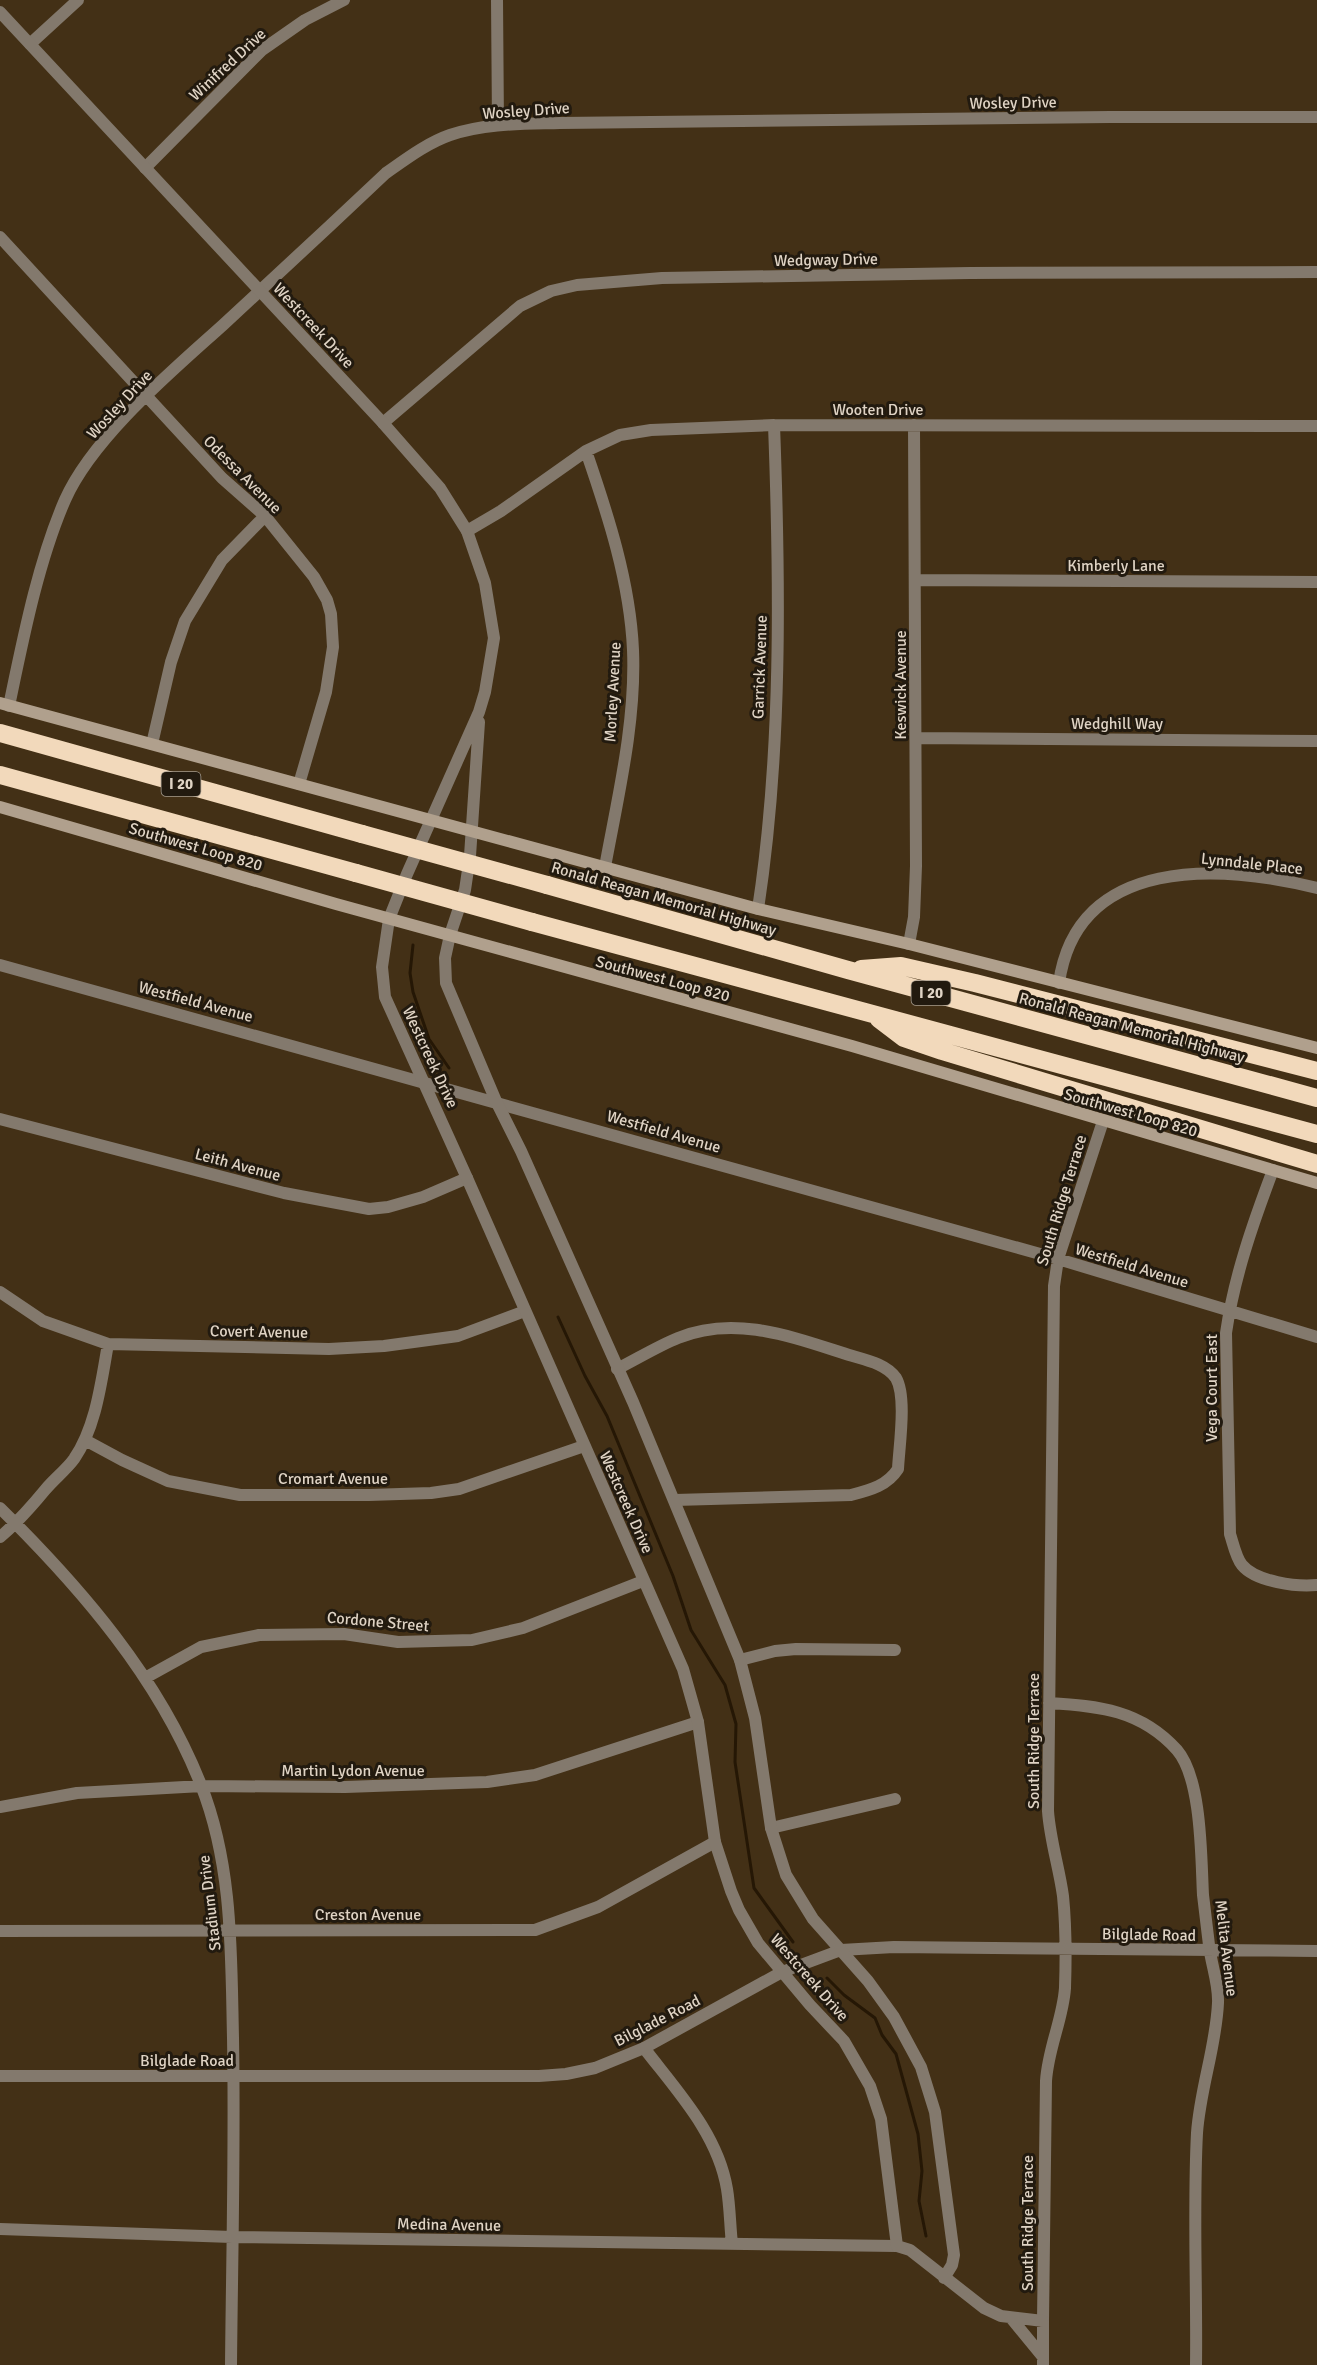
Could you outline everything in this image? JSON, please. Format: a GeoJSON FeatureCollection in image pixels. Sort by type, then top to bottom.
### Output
{"type":"FeatureCollection","features":[{"type":"Feature","properties":{"kind":"highway","name":"Ronald Reagan Memorial Highway"},"geometry":{"type":"LineString","coordinates":[[0,733],[848,970],[1317,1098]]}},
{"type":"Feature","properties":{"kind":"highway","name":"I 20"},"geometry":{"type":"LineString","coordinates":[[0,775],[532,922],[1317,1134]]}},
{"type":"Feature","properties":{"kind":"highway"},"geometry":{"type":"LineString","coordinates":[[848,970],[901,966],[1317,1071]]}},
{"type":"Feature","properties":{"kind":"highway"},"geometry":{"type":"LineString","coordinates":[[873,1014],[904,1038],[1081,1094],[1317,1164]]}},
{"type":"Feature","properties":{"kind":"main road"},"geometry":{"type":"LineString","coordinates":[[5,705],[758,909],[909,944],[1317,1048]]}},
{"type":"Feature","properties":{"kind":"main road","name":"Southwest Loop 820"},"geometry":{"type":"LineString","coordinates":[[0,807],[558,967],[852,1046],[1317,1183]]}},
{"type":"Feature","properties":{"kind":"street"},"geometry":{"type":"LineString","coordinates":[[30,44],[78,0]]}},
{"type":"Feature","properties":{"kind":"street","name":"Winifred Drive"},"geometry":{"type":"LineString","coordinates":[[145,168],[262,50],[305,20],[344,0]]}},
{"type":"Feature","properties":{"kind":"street"},"geometry":{"type":"LineString","coordinates":[[497,0],[498,125]]}},
{"type":"Feature","properties":{"kind":"street","name":"Westcreek Drive"},"geometry":{"type":"LineString","coordinates":[[0,12],[382,423],[440,488],[467,531],[485,583],[494,638],[485,692],[479,712],[430,820],[389,919],[382,967],[385,997],[683,1669],[698,1722],[715,1842],[739,1910],[758,1943],[844,2041],[870,2086],[881,2119],[897,2246]]}},
{"type":"Feature","properties":{"kind":"street","name":"Wosley Drive"},"geometry":{"type":"LineString","coordinates":[[5,705],[48,547],[66,499],[76,480],[107,438],[145,398],[386,173],[410,156],[449,136],[498,125],[1110,117],[1317,117]]}},
{"type":"Feature","properties":{"kind":"street","name":"Odessa Avenue"},"geometry":{"type":"LineString","coordinates":[[0,237],[145,398],[222,478],[265,516],[315,577],[327,600],[331,614],[333,647],[326,692],[299,784]]}},
{"type":"Feature","properties":{"kind":"street","name":"Wedgway Drive"},"geometry":{"type":"LineString","coordinates":[[382,423],[520,306],[550,291],[577,285],[686,278],[970,273],[1317,272]]}},
{"type":"Feature","properties":{"kind":"street","name":"Wooten Drive"},"geometry":{"type":"LineString","coordinates":[[467,531],[501,511],[586,451],[621,435],[651,430],[774,425],[1317,426]]}},
{"type":"Feature","properties":{"kind":"street","name":"Garrick Avenue"},"geometry":{"type":"LineString","coordinates":[[758,909],[766,857],[778,619],[774,425]]}},
{"type":"Feature","properties":{"kind":"street","name":"Keswick Avenue"},"geometry":{"type":"LineString","coordinates":[[909,944],[914,917],[916,866],[914,425]]}},
{"type":"Feature","properties":{"kind":"street","name":"Morley Avenue"},"geometry":{"type":"LineString","coordinates":[[586,451],[614,540],[624,585],[633,652],[631,701],[621,784],[605,867]]}},
{"type":"Feature","properties":{"kind":"street"},"geometry":{"type":"LineString","coordinates":[[152,744],[171,662],[185,621],[222,560],[265,516]]}},
{"type":"Feature","properties":{"kind":"street","name":"Kimberly Lane"},"geometry":{"type":"LineString","coordinates":[[915,580],[1317,582]]}},
{"type":"Feature","properties":{"kind":"street","name":"Westcreek Drive"},"geometry":{"type":"LineString","coordinates":[[479,712],[472,831],[465,890],[445,958],[446,983],[496,1101],[521,1151],[675,1500],[740,1660],[755,1718],[771,1827],[780,1862],[813,1919],[841,1950],[894,2017],[912,2048],[928,2083],[938,2134],[954,2254],[952,2265],[944,2278]]}},
{"type":"Feature","properties":{"kind":"street","name":"Wedghill Way"},"geometry":{"type":"LineString","coordinates":[[916,738],[1317,741]]}},
{"type":"Feature","properties":{"kind":"street","name":"Lynndale Place"},"geometry":{"type":"LineString","coordinates":[[1059,982],[1062,963],[1081,924],[1095,909],[1124,889],[1152,879],[1198,873],[1260,877],[1317,888]]}},
{"type":"Feature","properties":{"kind":"street","name":"Westfield Avenue"},"geometry":{"type":"LineString","coordinates":[[0,965],[1058,1259],[1317,1337]]}},
{"type":"Feature","properties":{"kind":"street","name":"Leith Avenue"},"geometry":{"type":"LineString","coordinates":[[0,1119],[284,1193],[369,1209],[388,1207],[423,1197],[467,1178]]}},
{"type":"Feature","properties":{"kind":"street","name":"South Ridge Terrace"},"geometry":{"type":"LineString","coordinates":[[1043,2361],[1046,2081],[1050,2048],[1063,2001],[1065,1949],[1063,1896],[1048,1811],[1054,1286],[1058,1259],[1103,1121]]}},
{"type":"Feature","properties":{"kind":"street","name":"Vega Court East"},"geometry":{"type":"LineString","coordinates":[[1273,1170],[1243,1255],[1226,1333],[1230,1534],[1242,1565],[1261,1577],[1282,1583],[1317,1586]]}},
{"type":"Feature","properties":{"kind":"street","name":"Covert Avenue"},"geometry":{"type":"LineString","coordinates":[[0,1292],[43,1321],[108,1344],[329,1349],[384,1346],[458,1336],[525,1311]]}},
{"type":"Feature","properties":{"kind":"street"},"geometry":{"type":"LineString","coordinates":[[617,1369],[679,1337],[709,1329],[747,1327],[804,1340],[882,1366],[896,1378],[901,1397],[898,1469],[892,1478],[876,1489],[851,1495],[675,1500]]}},
{"type":"Feature","properties":{"kind":"street"},"geometry":{"type":"LineString","coordinates":[[0,1537],[16,1524],[73,1461],[85,1440],[93,1416],[108,1344]]}},
{"type":"Feature","properties":{"kind":"street","name":"Cromart Avenue"},"geometry":{"type":"LineString","coordinates":[[85,1440],[168,1481],[240,1495],[431,1493],[459,1489],[584,1446]]}},
{"type":"Feature","properties":{"kind":"street","name":"Stadium Drive"},"geometry":{"type":"LineString","coordinates":[[0,1508],[106,1624],[145,1678],[182,1743],[202,1786],[216,1832],[225,1875],[231,1931],[233,2077],[231,2365]]}},
{"type":"Feature","properties":{"kind":"street","name":"Cordone Street"},"geometry":{"type":"LineString","coordinates":[[145,1678],[201,1647],[259,1635],[344,1634],[398,1642],[472,1640],[523,1628],[643,1581]]}},
{"type":"Feature","properties":{"kind":"street"},"geometry":{"type":"LineString","coordinates":[[740,1660],[775,1651],[796,1649],[895,1650]]}},
{"type":"Feature","properties":{"kind":"street","name":"Melita Avenue"},"geometry":{"type":"LineString","coordinates":[[1049,1703],[1092,1706],[1134,1717],[1151,1727],[1178,1751],[1188,1768],[1198,1810],[1209,1952],[1218,2001],[1197,2134],[1196,2365]]}},
{"type":"Feature","properties":{"kind":"street","name":"Martin Lydon Avenue"},"geometry":{"type":"LineString","coordinates":[[0,1807],[77,1793],[202,1786],[345,1787],[487,1782],[534,1775],[698,1722]]}},
{"type":"Feature","properties":{"kind":"street"},"geometry":{"type":"LineString","coordinates":[[771,1827],[895,1799]]}},
{"type":"Feature","properties":{"kind":"street","name":"Creston Avenue"},"geometry":{"type":"LineString","coordinates":[[0,1931],[536,1930],[598,1907],[715,1842]]}},
{"type":"Feature","properties":{"kind":"street","name":"Bilglade Road"},"geometry":{"type":"LineString","coordinates":[[0,2076],[539,2076],[567,2074],[595,2067],[644,2048],[782,1972],[841,1950],[894,1947],[1209,1952],[1317,1951]]}},
{"type":"Feature","properties":{"kind":"street"},"geometry":{"type":"LineString","coordinates":[[644,2048],[698,2118],[715,2150],[727,2188],[732,2244]]}},
{"type":"Feature","properties":{"kind":"street","name":"Medina Avenue"},"geometry":{"type":"LineString","coordinates":[[0,2229],[232,2237],[897,2246]]}},
{"type":"Feature","properties":{"kind":"street"},"geometry":{"type":"LineString","coordinates":[[897,2246],[906,2248],[984,2308],[1011,2318],[1043,2321]]}},
{"type":"Feature","properties":{"kind":"street"},"geometry":{"type":"LineString","coordinates":[[1011,2318],[1043,2361]]}},
{"type":"Feature","properties":{"kind":"waterway"},"geometry":{"type":"LineString","coordinates":[[413,945],[410,973],[413,992],[429,1039],[449,1068]]}},
{"type":"Feature","properties":{"kind":"waterway"},"geometry":{"type":"LineString","coordinates":[[558,1317],[585,1376],[607,1416],[673,1576],[691,1630],[725,1685],[736,1724],[735,1762],[754,1888],[793,1942]]}},
{"type":"Feature","properties":{"kind":"waterway"},"geometry":{"type":"LineString","coordinates":[[827,1978],[844,1995],[875,2018],[882,2035],[896,2054],[918,2134],[922,2171],[919,2201],[926,2236]]}}]}
